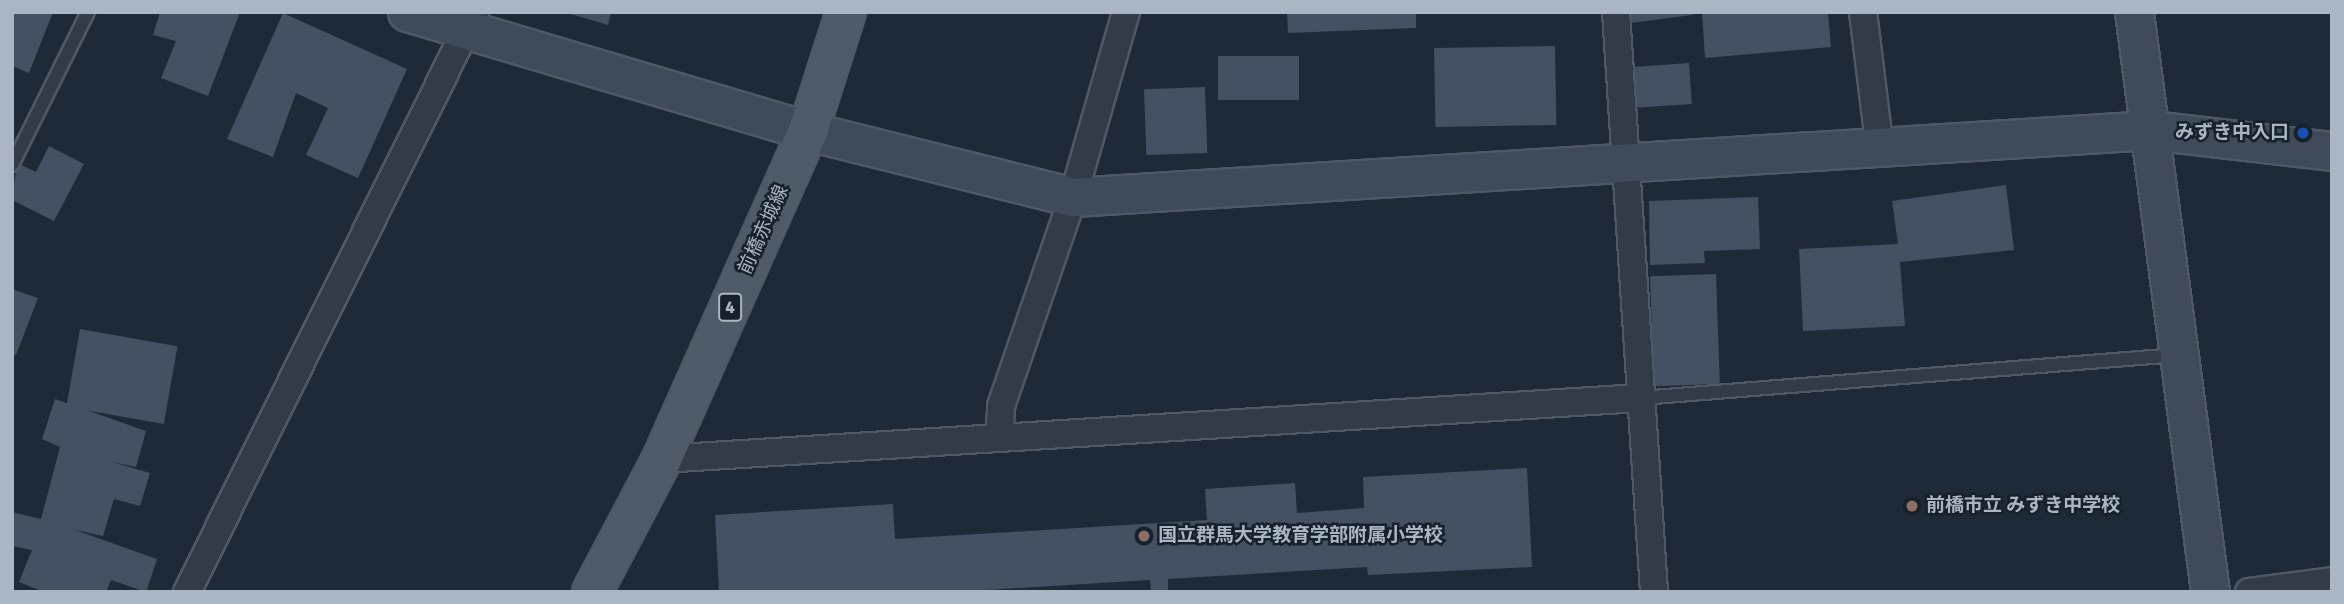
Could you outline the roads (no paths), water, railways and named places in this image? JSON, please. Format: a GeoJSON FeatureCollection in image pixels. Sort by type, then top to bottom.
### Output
{"type":"FeatureCollection","features":[{"type":"Feature","properties":{"kind":"main road","name":"前橋赤城線"},"geometry":{"type":"LineString","coordinates":[[592,592],[662,459],[808,131],[846,12]]}},
{"type":"Feature","properties":{"kind":"street"},"geometry":{"type":"LineString","coordinates":[[407,12],[472,21],[808,131],[1073,197],[1630,166],[2151,130],[2332,151]]}},
{"type":"Feature","properties":{"kind":"street"},"geometry":{"type":"LineString","coordinates":[[999,438],[1001,407],[1073,197],[1126,12]]}},
{"type":"Feature","properties":{"kind":"street"},"geometry":{"type":"LineString","coordinates":[[1616,12],[1630,166],[1654,592]]}},
{"type":"Feature","properties":{"kind":"street"},"geometry":{"type":"LineString","coordinates":[[1863,12],[1880,150]]}},
{"type":"Feature","properties":{"kind":"street"},"geometry":{"type":"LineString","coordinates":[[2134,12],[2210,592]]}},
{"type":"Feature","properties":{"kind":"street"},"geometry":{"type":"LineString","coordinates":[[187,592],[472,21]]}},
{"type":"Feature","properties":{"kind":"street"},"geometry":{"type":"LineString","coordinates":[[662,459],[1641,398]]}},
{"type":"Feature","properties":{"kind":"street"},"geometry":{"type":"LineString","coordinates":[[2249,592],[2332,581]]}},
{"type":"Feature","properties":{"kind":"lane"},"geometry":{"type":"LineString","coordinates":[[12,165],[88,12]]}},
{"type":"Feature","properties":{"kind":"lane"},"geometry":{"type":"LineString","coordinates":[[1641,398],[2180,355]]}},
{"type":"Feature","properties":{"kind":"place","name":"みずき中入口"},"geometry":{"type":"Point","coordinates":[2303,133]}},
{"type":"Feature","properties":{"kind":"place","name":"前橋市立 みずき中学校"},"geometry":{"type":"Point","coordinates":[1912,506]}},
{"type":"Feature","properties":{"kind":"place","name":"国立群馬大学教育学部附属小学校"},"geometry":{"type":"Point","coordinates":[1144,536]}}]}
